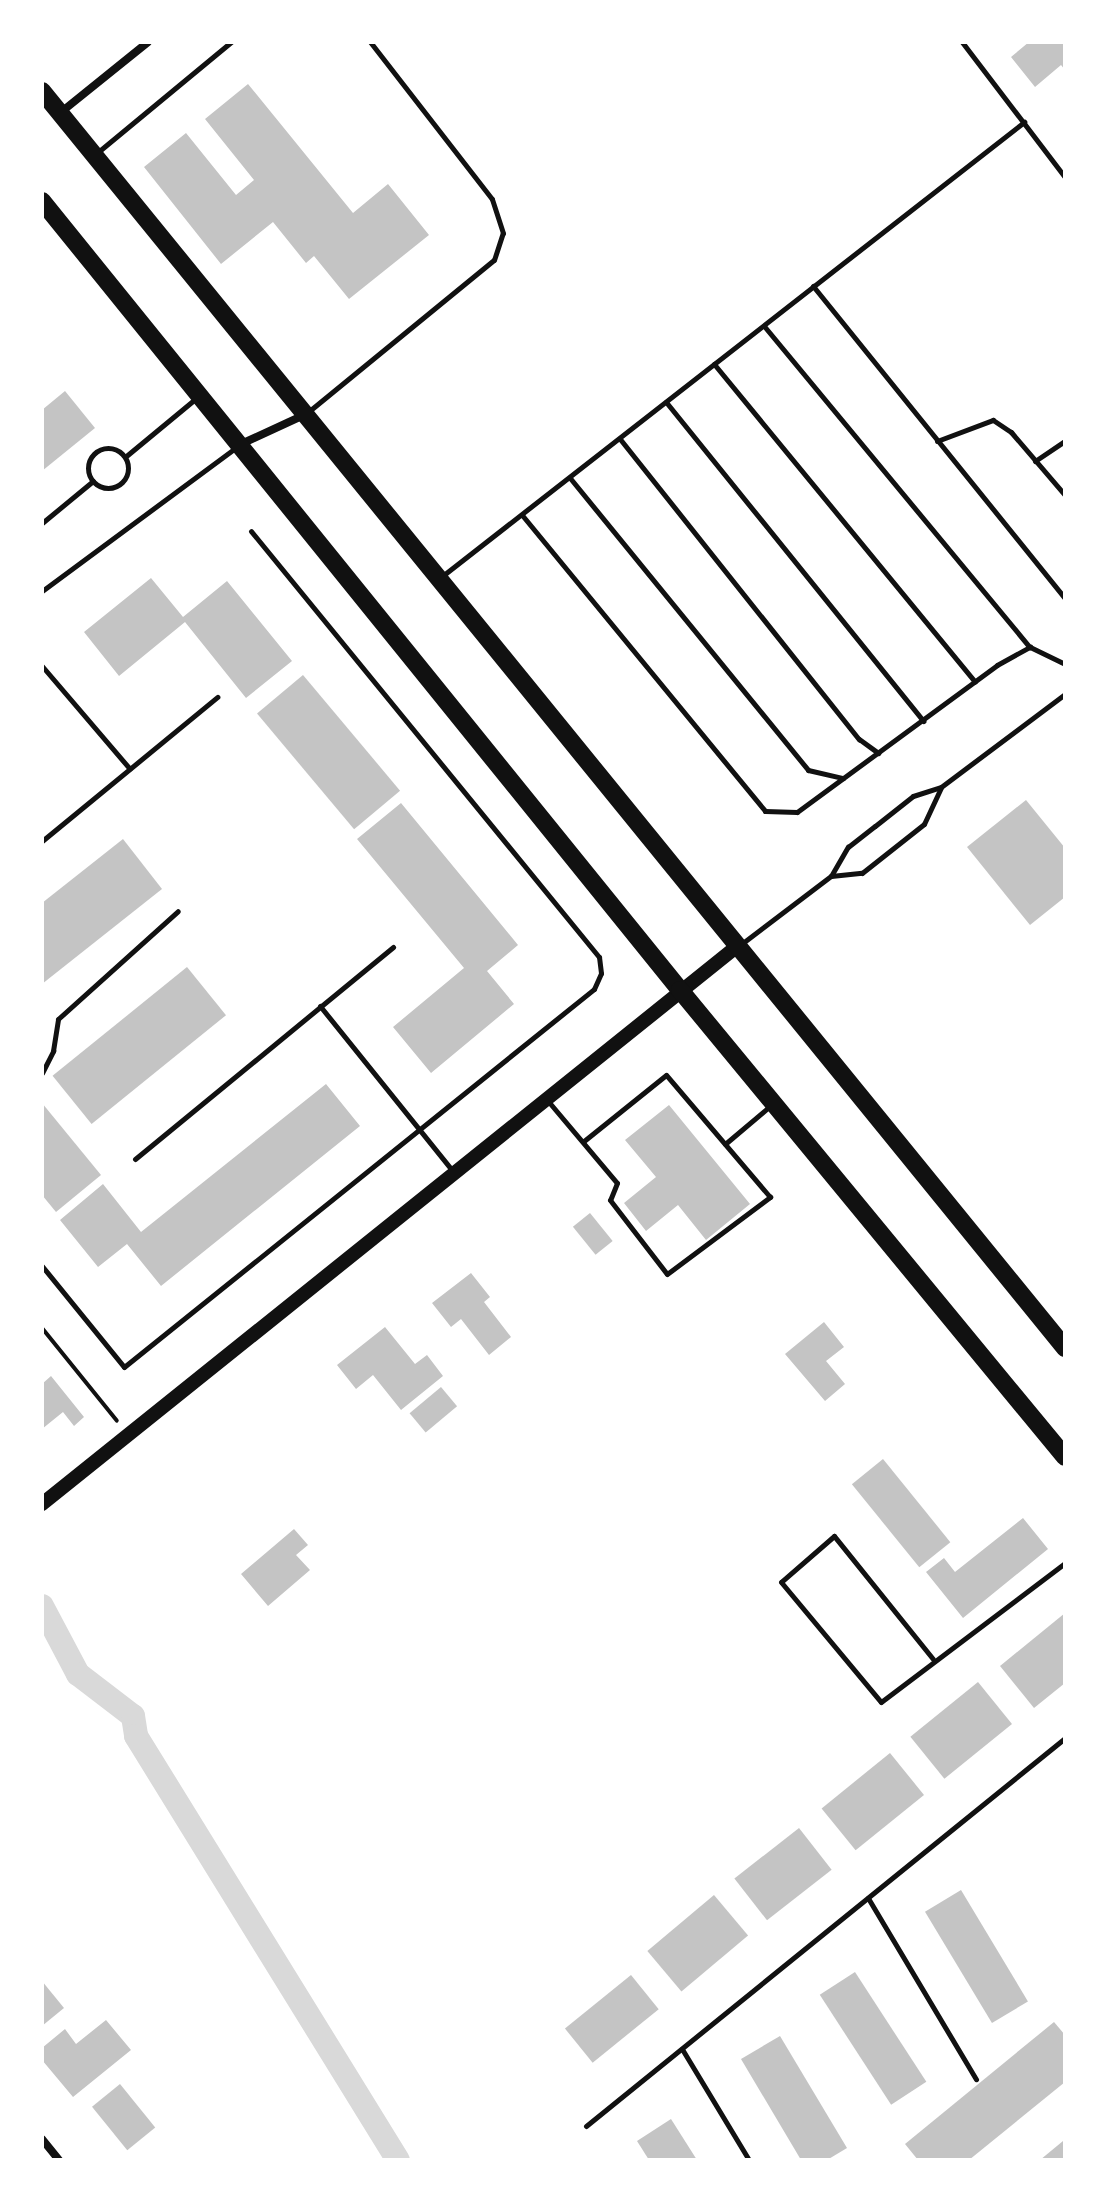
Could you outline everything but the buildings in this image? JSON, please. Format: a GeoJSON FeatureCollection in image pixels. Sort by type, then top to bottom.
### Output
{"type":"FeatureCollection","features":[{"type":"Feature","properties":{"kind":"main road"},"geometry":{"type":"LineString","coordinates":[[42,91],[735,948],[1065,1348]]}},
{"type":"Feature","properties":{"kind":"main road"},"geometry":{"type":"LineString","coordinates":[[42,201],[680,990],[1065,1457]]}},
{"type":"Feature","properties":{"kind":"street"},"geometry":{"type":"LineString","coordinates":[[60,113],[148,42]]}},
{"type":"Feature","properties":{"kind":"street"},"geometry":{"type":"LineString","coordinates":[[239,445],[304,415]]}},
{"type":"Feature","properties":{"kind":"street"},"geometry":{"type":"LineString","coordinates":[[42,1504],[545,1097],[735,948]]}},
{"type":"Feature","properties":{"kind":"street"},"geometry":{"type":"LineString","coordinates":[[42,2139],[59,2160]]}},
{"type":"Feature","properties":{"kind":"lane"},"geometry":{"type":"LineString","coordinates":[[94,155],[231,42]]}},
{"type":"Feature","properties":{"kind":"lane"},"geometry":{"type":"LineString","coordinates":[[304,415],[325,402],[494,260],[503,233],[492,199],[370,42]]}},
{"type":"Feature","properties":{"kind":"lane"},"geometry":{"type":"LineString","coordinates":[[962,42],[1065,177]]}},
{"type":"Feature","properties":{"kind":"lane"},"geometry":{"type":"LineString","coordinates":[[437,580],[1024,122]]}},
{"type":"Feature","properties":{"kind":"lane"},"geometry":{"type":"LineString","coordinates":[[813,286],[1065,598]]}},
{"type":"Feature","properties":{"kind":"lane"},"geometry":{"type":"LineString","coordinates":[[764,326],[1030,647],[1065,664]]}},
{"type":"Feature","properties":{"kind":"lane"},"geometry":{"type":"LineString","coordinates":[[714,364],[975,682]]}},
{"type":"Feature","properties":{"kind":"lane"},"geometry":{"type":"LineString","coordinates":[[125,457],[199,396]]}},
{"type":"Feature","properties":{"kind":"lane"},"geometry":{"type":"LineString","coordinates":[[666,402],[923,721]]}},
{"type":"Feature","properties":{"kind":"lane"},"geometry":{"type":"LineString","coordinates":[[937,441],[993,420],[1065,495]]}},
{"type":"Feature","properties":{"kind":"lane"},"geometry":{"type":"LineString","coordinates":[[620,439],[859,739],[878,753]]}},
{"type":"Feature","properties":{"kind":"lane"},"geometry":{"type":"LineString","coordinates":[[1035,461],[1065,441]]}},
{"type":"Feature","properties":{"kind":"lane"},"geometry":{"type":"LineString","coordinates":[[42,591],[239,445]]}},
{"type":"Feature","properties":{"kind":"lane"},"geometry":{"type":"LineString","coordinates":[[109,447],[125,457],[129,470],[123,482],[111,488],[93,481],[89,463],[96,452],[109,447]]}},
{"type":"Feature","properties":{"kind":"lane"},"geometry":{"type":"LineString","coordinates":[[570,478],[808,770],[844,778]]}},
{"type":"Feature","properties":{"kind":"lane"},"geometry":{"type":"LineString","coordinates":[[42,523],[93,481]]}},
{"type":"Feature","properties":{"kind":"lane"},"geometry":{"type":"LineString","coordinates":[[522,515],[765,811],[797,812],[975,682],[1030,647]]}},
{"type":"Feature","properties":{"kind":"lane"},"geometry":{"type":"LineString","coordinates":[[42,1266],[124,1367],[594,989],[601,973],[599,957],[251,531]]}},
{"type":"Feature","properties":{"kind":"lane"},"geometry":{"type":"LineString","coordinates":[[42,666],[130,769]]}},
{"type":"Feature","properties":{"kind":"lane"},"geometry":{"type":"LineString","coordinates":[[735,948],[831,876],[848,847],[913,796],[941,787],[1065,694]]}},
{"type":"Feature","properties":{"kind":"lane"},"geometry":{"type":"LineString","coordinates":[[42,841],[217,697]]}},
{"type":"Feature","properties":{"kind":"lane"},"geometry":{"type":"LineString","coordinates":[[831,876],[862,873],[924,824],[941,787]]}},
{"type":"Feature","properties":{"kind":"lane"},"geometry":{"type":"LineString","coordinates":[[42,1073],[53,1051],[58,1019],[178,911]]}},
{"type":"Feature","properties":{"kind":"lane"},"geometry":{"type":"LineString","coordinates":[[135,1159],[393,947]]}},
{"type":"Feature","properties":{"kind":"lane"},"geometry":{"type":"LineString","coordinates":[[320,1006],[453,1171]]}},
{"type":"Feature","properties":{"kind":"lane"},"geometry":{"type":"LineString","coordinates":[[545,1097],[617,1183],[610,1200],[667,1274],[770,1197],[666,1075],[584,1141]]}},
{"type":"Feature","properties":{"kind":"lane"},"geometry":{"type":"LineString","coordinates":[[725,1144],[774,1102]]}},
{"type":"Feature","properties":{"kind":"lane"},"geometry":{"type":"LineString","coordinates":[[933,1659],[834,1536],[781,1582],[881,1702],[933,1659],[1065,1563]]}},
{"type":"Feature","properties":{"kind":"lane"},"geometry":{"type":"LineString","coordinates":[[586,2126],[1065,1738]]}},
{"type":"Feature","properties":{"kind":"lane"},"geometry":{"type":"LineString","coordinates":[[868,1898],[976,2079]]}},
{"type":"Feature","properties":{"kind":"lane"},"geometry":{"type":"LineString","coordinates":[[682,2049],[749,2160]]}},
{"type":"Feature","properties":{"kind":"path"},"geometry":{"type":"LineString","coordinates":[[42,1328],[129,1435]]}},
{"type":"Feature","properties":{"kind":"waterway"},"geometry":{"type":"LineString","coordinates":[[42,1606],[78,1674],[133,1716],[136,1736],[398,2160]]}}]}
